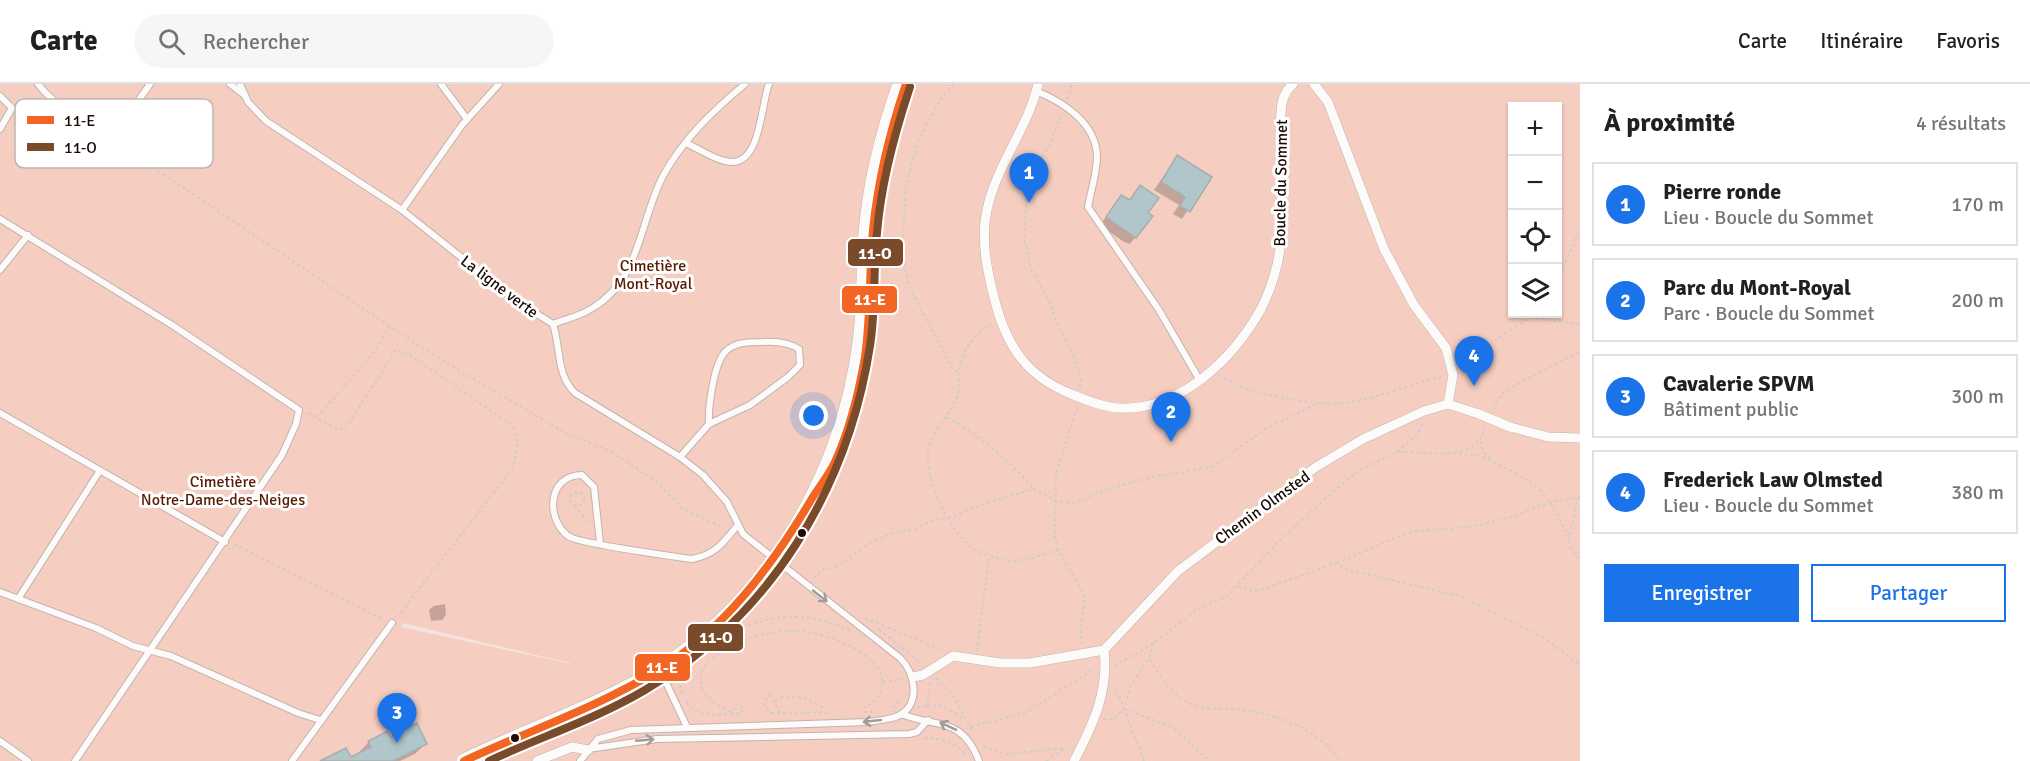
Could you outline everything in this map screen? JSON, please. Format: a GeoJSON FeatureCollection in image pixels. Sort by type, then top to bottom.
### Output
{"type":"FeatureCollection","features":[{"type":"Feature","properties":{"kind":"street"},"geometry":{"type":"LineString","coordinates":[[820,485],[842,424],[857,364],[872,192],[884,135],[900,84]]}},
{"type":"Feature","properties":{"kind":"street"},"geometry":{"type":"LineString","coordinates":[[464,761],[615,693],[660,669],[693,646],[726,616],[774,561],[838,457],[859,383],[866,340],[875,208],[885,154],[906,84]]}},
{"type":"Feature","properties":{"kind":"street","name":"Boucle du Sommet"},"geometry":{"type":"LineString","coordinates":[[1037,87],[987,210],[985,242],[988,270],[1000,318],[1010,344],[1026,367],[1044,381],[1079,398],[1116,408],[1135,408],[1163,400],[1199,379],[1234,348],[1261,307],[1276,273],[1283,192],[1283,101],[1287,88],[1293,84]]}},
{"type":"Feature","properties":{"kind":"street"},"geometry":{"type":"LineString","coordinates":[[1314,84],[1328,102],[1335,117],[1384,249],[1414,305],[1446,348],[1453,375],[1448,404],[1510,427],[1548,437],[1580,438]]}},
{"type":"Feature","properties":{"kind":"street","name":"Chemin Olmsted"},"geometry":{"type":"LineString","coordinates":[[1104,650],[1163,585],[1215,541],[1331,457],[1424,411],[1448,404]]}},
{"type":"Feature","properties":{"kind":"street"},"geometry":{"type":"LineString","coordinates":[[908,680],[930,671],[947,657],[953,656],[976,660],[1030,663],[1104,650],[1105,681],[1094,720],[1074,761]]}},
{"type":"Feature","properties":{"kind":"street"},"geometry":{"type":"LineString","coordinates":[[537,761],[572,747],[588,750]]}},
{"type":"Feature","properties":{"kind":"lane"},"geometry":{"type":"LineString","coordinates":[[38,84],[53,99]]}},
{"type":"Feature","properties":{"kind":"lane"},"geometry":{"type":"LineString","coordinates":[[140,99],[150,84]]}},
{"type":"Feature","properties":{"kind":"lane"},"geometry":{"type":"LineString","coordinates":[[230,84],[244,95]]}},
{"type":"Feature","properties":{"kind":"lane","name":"La ligne verte"},"geometry":{"type":"LineString","coordinates":[[240,84],[244,95],[256,111],[281,132],[402,210],[516,301],[553,324],[562,373],[567,385],[575,393],[680,457],[719,491],[728,502],[734,528],[900,657],[908,680]]}},
{"type":"Feature","properties":{"kind":"lane"},"geometry":{"type":"LineString","coordinates":[[441,84],[467,119]]}},
{"type":"Feature","properties":{"kind":"lane"},"geometry":{"type":"LineString","coordinates":[[402,210],[467,119],[499,84]]}},
{"type":"Feature","properties":{"kind":"lane"},"geometry":{"type":"LineString","coordinates":[[553,324],[589,311],[613,293],[624,281],[635,256],[652,201],[664,175],[700,124],[745,84]]}},
{"type":"Feature","properties":{"kind":"lane"},"geometry":{"type":"LineString","coordinates":[[686,143],[734,162],[746,158],[755,142],[769,84]]}},
{"type":"Feature","properties":{"kind":"lane"},"geometry":{"type":"LineString","coordinates":[[1037,87],[1078,115],[1096,148],[1097,162],[1088,207],[1159,310],[1199,379]]}},
{"type":"Feature","properties":{"kind":"lane"},"geometry":{"type":"LineString","coordinates":[[0,96],[12,108],[0,129]]}},
{"type":"Feature","properties":{"kind":"lane"},"geometry":{"type":"LineString","coordinates":[[0,219],[172,325],[299,410],[296,424],[282,455],[75,761]]}},
{"type":"Feature","properties":{"kind":"lane"},"geometry":{"type":"LineString","coordinates":[[0,270],[28,235]]}},
{"type":"Feature","properties":{"kind":"lane"},"geometry":{"type":"LineString","coordinates":[[680,457],[709,424],[750,405],[788,377],[800,365],[799,349],[782,342],[764,342],[741,343],[725,351],[720,359],[714,385],[709,424]]}},
{"type":"Feature","properties":{"kind":"lane"},"geometry":{"type":"LineString","coordinates":[[0,413],[99,472],[225,542]]}},
{"type":"Feature","properties":{"kind":"lane"},"geometry":{"type":"LineString","coordinates":[[18,599],[99,472]]}},
{"type":"Feature","properties":{"kind":"lane"},"geometry":{"type":"LineString","coordinates":[[600,543],[596,495],[591,482],[586,477],[575,475],[560,483],[555,490],[553,507],[560,527],[570,538],[692,559],[707,556],[716,551],[734,528]]}},
{"type":"Feature","properties":{"kind":"lane"},"geometry":{"type":"LineString","coordinates":[[0,592],[60,613],[133,646],[171,656],[298,713],[321,720]]}},
{"type":"Feature","properties":{"kind":"lane"},"geometry":{"type":"LineString","coordinates":[[292,761],[392,623]]}},
{"type":"Feature","properties":{"kind":"lane"},"geometry":{"type":"LineString","coordinates":[[660,669],[687,727]]}},
{"type":"Feature","properties":{"kind":"lane"},"geometry":{"type":"LineString","coordinates":[[902,714],[911,700],[908,680]]}},
{"type":"Feature","properties":{"kind":"lane"},"geometry":{"type":"LineString","coordinates":[[580,761],[598,739],[615,733],[687,727],[868,722],[902,714],[946,724],[959,731],[971,744],[979,761]]}},
{"type":"Feature","properties":{"kind":"lane"},"geometry":{"type":"LineString","coordinates":[[588,750],[657,739],[909,734],[917,732],[928,720]]}},
{"type":"Feature","properties":{"kind":"lane"},"geometry":{"type":"LineString","coordinates":[[0,741],[28,761]]}},
{"type":"Feature","properties":{"kind":"path"},"geometry":{"type":"LineString","coordinates":[[954,84],[940,100],[919,139],[906,185],[902,253],[904,271],[916,300],[952,368],[959,372]]}},
{"type":"Feature","properties":{"kind":"path"},"geometry":{"type":"LineString","coordinates":[[1072,84],[1049,146],[1033,172],[1027,195],[1024,238],[1031,269],[1049,300],[1054,317],[1081,377],[1079,398],[1071,431],[1056,475],[1055,537],[1058,550],[1084,596],[1080,642],[1089,654]]}},
{"type":"Feature","properties":{"kind":"path"},"geometry":{"type":"LineString","coordinates":[[154,168],[390,326],[530,413],[567,434],[608,450],[656,482],[682,508],[734,528]]}},
{"type":"Feature","properties":{"kind":"path"},"geometry":{"type":"LineString","coordinates":[[1562,268],[1580,229]]}},
{"type":"Feature","properties":{"kind":"path"},"geometry":{"type":"LineString","coordinates":[[1000,318],[985,328],[971,342],[963,355],[959,372],[959,392],[929,448],[932,482],[948,518],[970,546],[989,556],[1007,560],[1033,558],[1058,550]]}},
{"type":"Feature","properties":{"kind":"path"},"geometry":{"type":"LineString","coordinates":[[1218,374],[1231,383],[1254,391],[1321,402],[1344,403],[1453,375],[1476,353],[1527,318]]}},
{"type":"Feature","properties":{"kind":"path"},"geometry":{"type":"LineString","coordinates":[[1542,318],[1580,324]]}},
{"type":"Feature","properties":{"kind":"path"},"geometry":{"type":"LineString","coordinates":[[317,417],[370,356],[390,326]]}},
{"type":"Feature","properties":{"kind":"path"},"geometry":{"type":"LineString","coordinates":[[225,542],[237,545],[392,623],[513,468],[518,446],[513,426],[410,355],[396,350],[345,429],[337,429],[299,410]]}},
{"type":"Feature","properties":{"kind":"path"},"geometry":{"type":"LineString","coordinates":[[1493,409],[1502,394],[1580,351]]}},
{"type":"Feature","properties":{"kind":"path"},"geometry":{"type":"LineString","coordinates":[[947,417],[974,432],[1019,471],[1034,489],[1057,501],[1076,502],[1102,491],[1152,477],[1212,467],[1265,429],[1321,402]]}},
{"type":"Feature","properties":{"kind":"path"},"geometry":{"type":"LineString","coordinates":[[1106,670],[1154,643],[1199,608],[1226,597],[1281,539],[1328,496],[1358,471],[1397,452],[1419,433],[1423,426],[1424,411]]}},
{"type":"Feature","properties":{"kind":"path"},"geometry":{"type":"LineString","coordinates":[[1440,454],[1469,451],[1481,438],[1485,427]]}},
{"type":"Feature","properties":{"kind":"path"},"geometry":{"type":"LineString","coordinates":[[1481,438],[1483,452],[1498,464]]}},
{"type":"Feature","properties":{"kind":"path"},"geometry":{"type":"LineString","coordinates":[[1397,452],[1478,455],[1532,484],[1550,502],[1569,537],[1572,549],[1580,560]]}},
{"type":"Feature","properties":{"kind":"path"},"geometry":{"type":"LineString","coordinates":[[805,573],[813,579],[822,570],[838,566],[870,543],[892,533],[915,529],[931,521],[948,518],[1034,489]]}},
{"type":"Feature","properties":{"kind":"path"},"geometry":{"type":"LineString","coordinates":[[575,505],[583,503],[584,496],[581,493],[574,492],[571,502],[591,527],[600,532]]}},
{"type":"Feature","properties":{"kind":"path"},"geometry":{"type":"LineString","coordinates":[[1238,586],[1251,591],[1263,589],[1337,563],[1416,531],[1470,528],[1550,502],[1579,497],[1569,537]]}},
{"type":"Feature","properties":{"kind":"path"},"geometry":{"type":"LineString","coordinates":[[976,660],[989,556]]}},
{"type":"Feature","properties":{"kind":"path"},"geometry":{"type":"LineString","coordinates":[[1337,563],[1346,569],[1462,597],[1543,637],[1580,665]]}},
{"type":"Feature","properties":{"kind":"path"},"geometry":{"type":"LineString","coordinates":[[720,638],[756,622],[779,616],[817,620],[854,632]]}},
{"type":"Feature","properties":{"kind":"path"},"geometry":{"type":"LineString","coordinates":[[865,618],[953,656]]}},
{"type":"Feature","properties":{"kind":"path"},"geometry":{"type":"LineString","coordinates":[[687,664],[680,687],[690,707],[702,714],[731,713],[712,702],[704,692],[701,681],[704,668],[722,651],[768,633],[799,631],[834,639],[871,660],[880,671],[882,682],[877,698],[861,708]]}},
{"type":"Feature","properties":{"kind":"path"},"geometry":{"type":"LineString","coordinates":[[1094,720],[1113,719],[1124,709],[1130,687],[1149,658],[1154,643]]}},
{"type":"Feature","properties":{"kind":"path"},"geometry":{"type":"LineString","coordinates":[[975,735],[971,727],[1027,712],[1055,696],[1093,670],[1104,650]]}},
{"type":"Feature","properties":{"kind":"path"},"geometry":{"type":"LineString","coordinates":[[1149,658],[1171,690],[1197,706],[1276,715],[1312,734],[1341,761]]}},
{"type":"Feature","properties":{"kind":"path"},"geometry":{"type":"LineString","coordinates":[[927,706],[930,671]]}},
{"type":"Feature","properties":{"kind":"path"},"geometry":{"type":"LineString","coordinates":[[902,673],[908,680]]}},
{"type":"Feature","properties":{"kind":"path"},"geometry":{"type":"LineString","coordinates":[[882,682],[908,680]]}},
{"type":"Feature","properties":{"kind":"path"},"geometry":{"type":"LineString","coordinates":[[1105,681],[1121,699],[1144,761]]}},
{"type":"Feature","properties":{"kind":"path"},"geometry":{"type":"LineString","coordinates":[[780,713],[768,693],[764,702],[765,709],[771,713],[780,713],[831,712]]}},
{"type":"Feature","properties":{"kind":"path"},"geometry":{"type":"LineString","coordinates":[[888,710],[900,702],[904,694]]}},
{"type":"Feature","properties":{"kind":"path"},"geometry":{"type":"LineString","coordinates":[[775,703],[779,698],[797,697],[825,709]]}},
{"type":"Feature","properties":{"kind":"path"},"geometry":{"type":"LineString","coordinates":[[916,708],[940,705],[966,720]]}},
{"type":"Feature","properties":{"kind":"path"},"geometry":{"type":"LineString","coordinates":[[1124,709],[1173,727],[1209,761]]}},
{"type":"Feature","properties":{"kind":"path"},"geometry":{"type":"LineString","coordinates":[[864,711],[878,711]]}},
{"type":"Feature","properties":{"kind":"path"},"geometry":{"type":"LineString","coordinates":[[924,738],[953,743],[969,761]]}},
{"type":"Feature","properties":{"kind":"path"},"geometry":{"type":"LineString","coordinates":[[980,742],[988,750],[1006,754],[1082,745]]}},
{"type":"Feature","properties":{"kind":"path"},"geometry":{"type":"LineString","coordinates":[[1047,761],[1066,748]]}},
{"type":"Feature","properties":{"kind":"green space"},"geometry":{"type":"Polygon","coordinates":[[[0,84],[1580,84],[1580,761],[0,761],[0,84]],[[403,623],[401,627],[571,664],[403,623]]]}},
{"type":"Feature","properties":{"kind":"building"},"geometry":{"type":"Polygon","coordinates":[[[1177,155],[1212,177],[1190,212],[1180,206],[1185,197],[1161,182],[1177,155]]]}},
{"type":"Feature","properties":{"kind":"building"},"geometry":{"type":"Polygon","coordinates":[[[1140,185],[1159,198],[1148,213],[1153,216],[1136,238],[1106,217],[1121,195],[1130,200],[1140,185]]]}},
{"type":"Feature","properties":{"kind":"building"},"geometry":{"type":"Polygon","coordinates":[[[417,723],[427,744],[393,761],[320,761],[346,748],[351,757],[371,747],[368,741],[388,731],[391,737],[417,723]]]}},
{"type":"Feature","properties":{"kind":"transit line","name":"11-E"},"geometry":{"type":"LineString","coordinates":[[464,761],[610,696],[657,671],[681,655],[704,636],[744,595],[796,525],[835,462],[850,424],[857,397],[867,341],[875,211],[881,174],[906,84]]}},
{"type":"Feature","properties":{"kind":"transit line","name":"11-O"},"geometry":{"type":"LineString","coordinates":[[489,761],[588,719],[626,700],[690,660],[730,625],[766,586],[796,544],[822,498],[843,449],[859,399],[872,332],[876,247],[885,177],[910,87]]}},
{"type":"Feature","properties":{"kind":"place","name":"Pierre ronde"},"geometry":{"type":"Point","coordinates":[1029,203]}},
{"type":"Feature","properties":{"kind":"place","name":"Frederick Law Olmsted"},"geometry":{"type":"Point","coordinates":[1474,386]}},
{"type":"Feature","properties":{"kind":"place","name":"Parc du Mont-Royal"},"geometry":{"type":"Point","coordinates":[1171,442]}},
{"type":"Feature","properties":{"kind":"place","name":"Cavalerie SPVM"},"geometry":{"type":"Point","coordinates":[397,743]}},
{"type":"Feature","properties":{"kind":"park label","name":"Cimetière Mont-Royal"},"geometry":{"type":"Point","coordinates":[653,274]}},
{"type":"Feature","properties":{"kind":"park label","name":"Cimetière Notre-Dame-des-Neiges"},"geometry":{"type":"Point","coordinates":[223,490]}}]}
